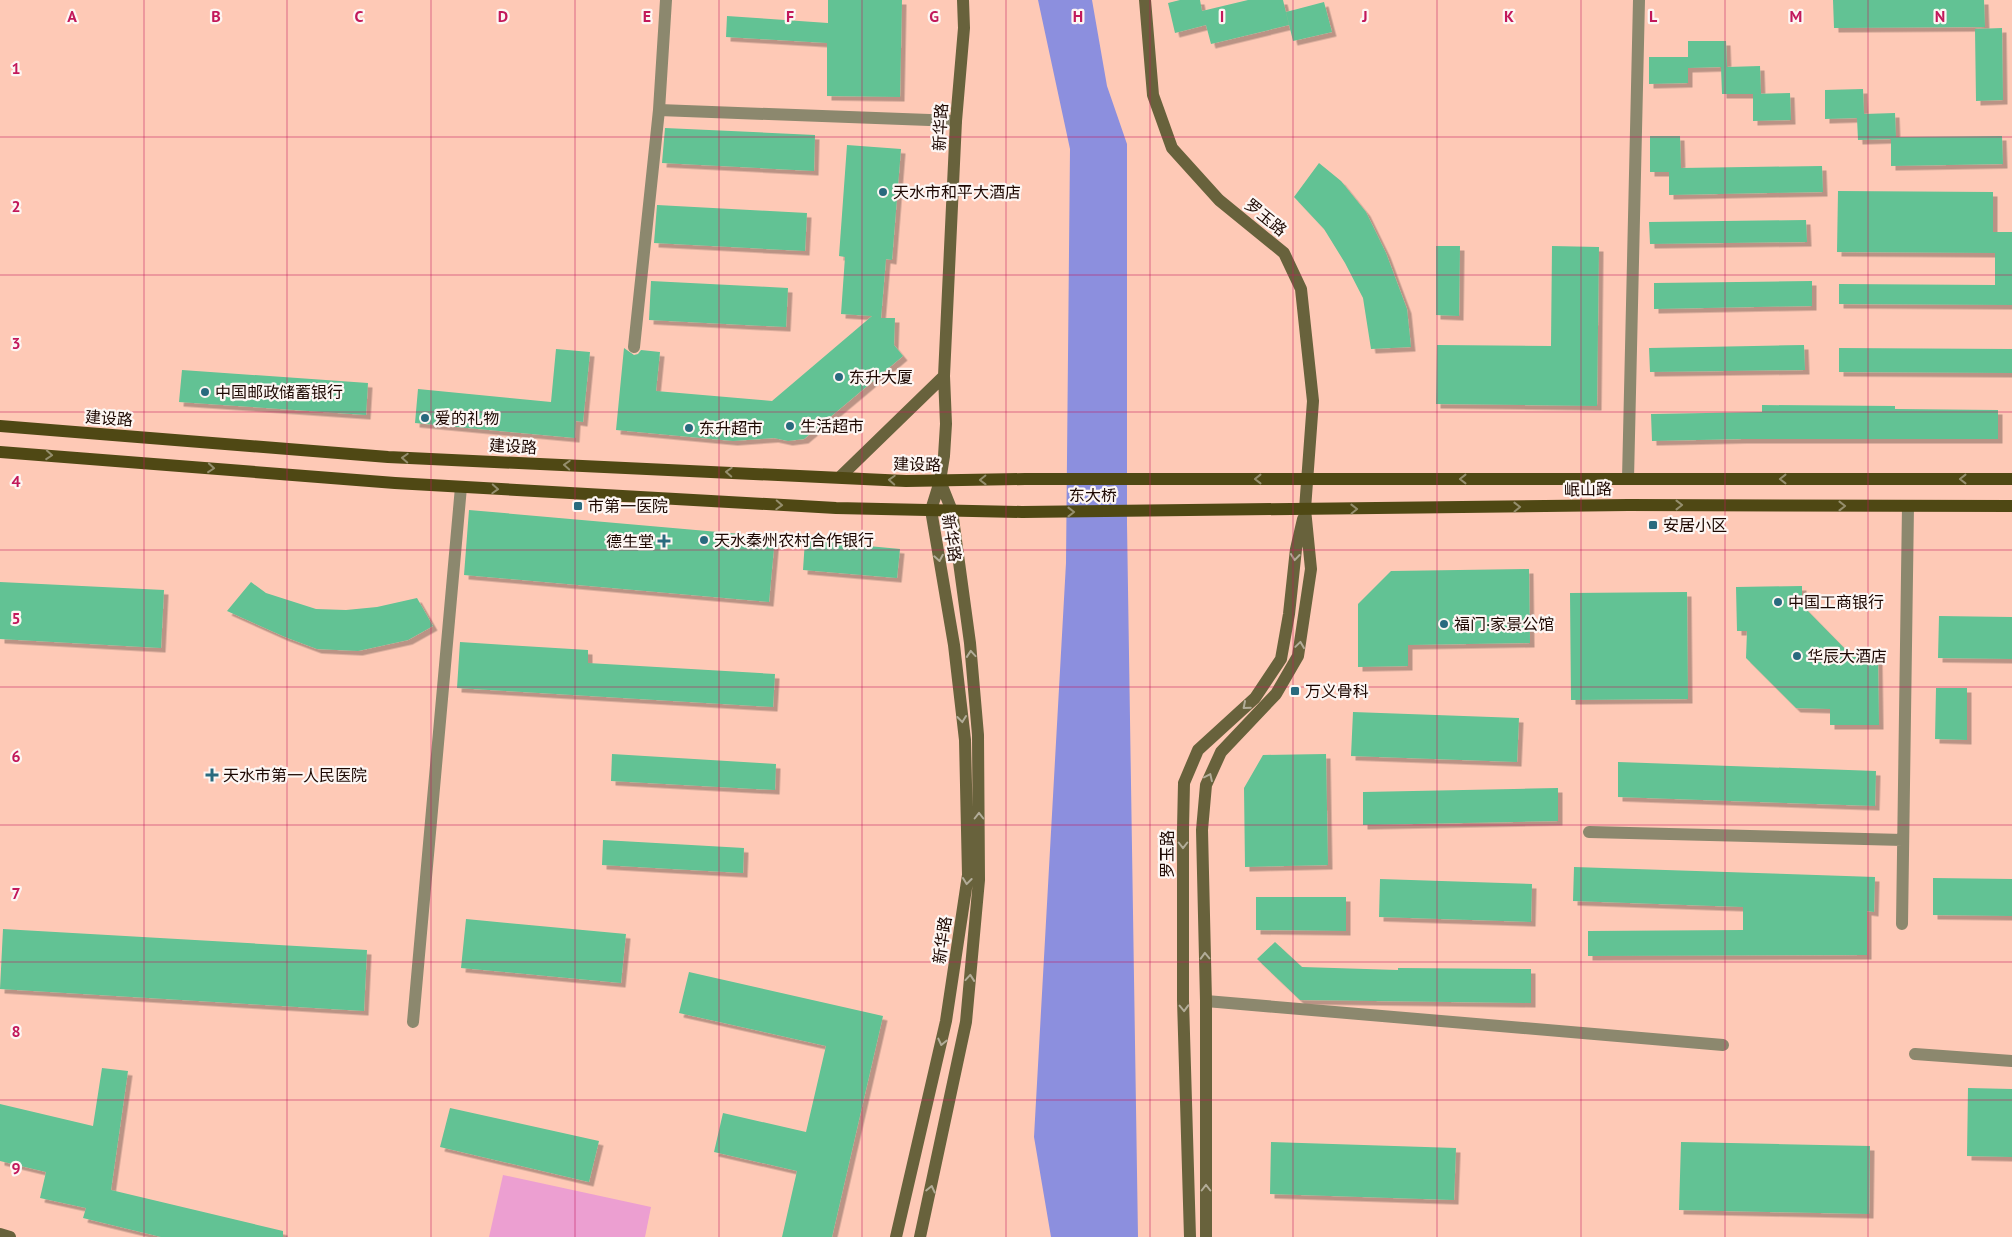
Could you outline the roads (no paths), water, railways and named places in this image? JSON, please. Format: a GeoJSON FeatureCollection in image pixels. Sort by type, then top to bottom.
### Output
{"type":"FeatureCollection","features":[{"type":"Feature","properties":{"kind":"main road","name":"新华路"},"geometry":{"type":"LineString","coordinates":[[896,1237],[946,1021],[968,875],[965,740],[954,645],[931,510],[940,481],[946,424],[944,376],[956,121],[964,28],[963,0]]}},
{"type":"Feature","properties":{"kind":"main road","name":"罗玉路"},"geometry":{"type":"LineString","coordinates":[[1145,0],[1153,95],[1172,148],[1219,200],[1284,253],[1301,289],[1313,401],[1305,510],[1296,549],[1289,614],[1280,659],[1255,698],[1198,750],[1184,784],[1184,1000],[1190,1237]]}},
{"type":"Feature","properties":{"kind":"main road"},"geometry":{"type":"LineString","coordinates":[[840,477],[944,376]]}},
{"type":"Feature","properties":{"kind":"main road","name":"建设路"},"geometry":{"type":"LineString","coordinates":[[0,426],[388,457],[940,481],[1025,479]]}},
{"type":"Feature","properties":{"kind":"main road"},"geometry":{"type":"LineString","coordinates":[[0,452],[460,487],[836,508],[952,511]]}},
{"type":"Feature","properties":{"kind":"main road","name":"东大桥"},"geometry":{"type":"LineString","coordinates":[[1025,479],[1163,479]]}},
{"type":"Feature","properties":{"kind":"main road","name":"岷山路"},"geometry":{"type":"LineString","coordinates":[[1163,479],[2012,479]]}},
{"type":"Feature","properties":{"kind":"main road","name":"新华路"},"geometry":{"type":"LineString","coordinates":[[920,1237],[966,1022],[979,880],[978,735],[970,642],[952,511],[940,481]]}},
{"type":"Feature","properties":{"kind":"main road","name":"岷山路"},"geometry":{"type":"LineString","coordinates":[[1164,511],[1628,505],[2012,506]]}},
{"type":"Feature","properties":{"kind":"main road","name":"罗玉路"},"geometry":{"type":"LineString","coordinates":[[1206,1237],[1206,1001],[1202,830],[1206,785],[1221,752],[1276,694],[1298,656],[1311,569],[1305,510]]}},
{"type":"Feature","properties":{"kind":"main road","name":"东大桥"},"geometry":{"type":"LineString","coordinates":[[952,511],[1164,511]]}},
{"type":"Feature","properties":{"kind":"main road"},"geometry":{"type":"LineString","coordinates":[[0,1234],[10,1237]]}},
{"type":"Feature","properties":{"kind":"street"},"geometry":{"type":"LineString","coordinates":[[634,347],[659,110],[666,0]]}},
{"type":"Feature","properties":{"kind":"street"},"geometry":{"type":"LineString","coordinates":[[1628,479],[1638,0]]}},
{"type":"Feature","properties":{"kind":"street"},"geometry":{"type":"LineString","coordinates":[[659,110],[956,121]]}},
{"type":"Feature","properties":{"kind":"street"},"geometry":{"type":"LineString","coordinates":[[413,1022],[460,487]]}},
{"type":"Feature","properties":{"kind":"street"},"geometry":{"type":"LineString","coordinates":[[1902,924],[1908,506]]}},
{"type":"Feature","properties":{"kind":"street"},"geometry":{"type":"LineString","coordinates":[[1589,832],[1903,840]]}},
{"type":"Feature","properties":{"kind":"street"},"geometry":{"type":"LineString","coordinates":[[1206,1001],[1723,1045]]}},
{"type":"Feature","properties":{"kind":"street"},"geometry":{"type":"LineString","coordinates":[[1915,1054],[2012,1061]]}},
{"type":"Feature","properties":{"kind":"water"},"geometry":{"type":"Polygon","coordinates":[[[1038,0],[1092,0],[1107,86],[1127,144],[1127,524],[1138,1237],[1051,1237],[1034,1137],[1066,563],[1070,149],[1038,0]]]}},
{"type":"Feature","properties":{"kind":"place","name":"天水市和平大酒店"},"geometry":{"type":"Point","coordinates":[883,192]}},
{"type":"Feature","properties":{"kind":"place","name":"东升大厦"},"geometry":{"type":"Point","coordinates":[839,377]}},
{"type":"Feature","properties":{"kind":"place","name":"中国邮政储蓄银行"},"geometry":{"type":"Point","coordinates":[205,392]}},
{"type":"Feature","properties":{"kind":"place","name":"爱的礼物"},"geometry":{"type":"Point","coordinates":[425,418]}},
{"type":"Feature","properties":{"kind":"place","name":"生活超市"},"geometry":{"type":"Point","coordinates":[790,426]}},
{"type":"Feature","properties":{"kind":"place","name":"东升超市"},"geometry":{"type":"Point","coordinates":[689,428]}},
{"type":"Feature","properties":{"kind":"place","name":"市第一医院"},"geometry":{"type":"Point","coordinates":[578,506]}},
{"type":"Feature","properties":{"kind":"place","name":"安居小区"},"geometry":{"type":"Point","coordinates":[1653,525]}},
{"type":"Feature","properties":{"kind":"place","name":"天水秦州农村合作银行"},"geometry":{"type":"Point","coordinates":[704,540]}},
{"type":"Feature","properties":{"kind":"place","name":"德生堂"},"geometry":{"type":"Point","coordinates":[664,541]}},
{"type":"Feature","properties":{"kind":"place","name":"中国工商银行"},"geometry":{"type":"Point","coordinates":[1778,602]}},
{"type":"Feature","properties":{"kind":"place","name":"福门·家景公馆"},"geometry":{"type":"Point","coordinates":[1444,624]}},
{"type":"Feature","properties":{"kind":"place","name":"华辰大酒店"},"geometry":{"type":"Point","coordinates":[1797,656]}},
{"type":"Feature","properties":{"kind":"place","name":"万义骨科"},"geometry":{"type":"Point","coordinates":[1295,691]}},
{"type":"Feature","properties":{"kind":"place","name":"天水市第一人民医院"},"geometry":{"type":"Point","coordinates":[212,775]}}]}
